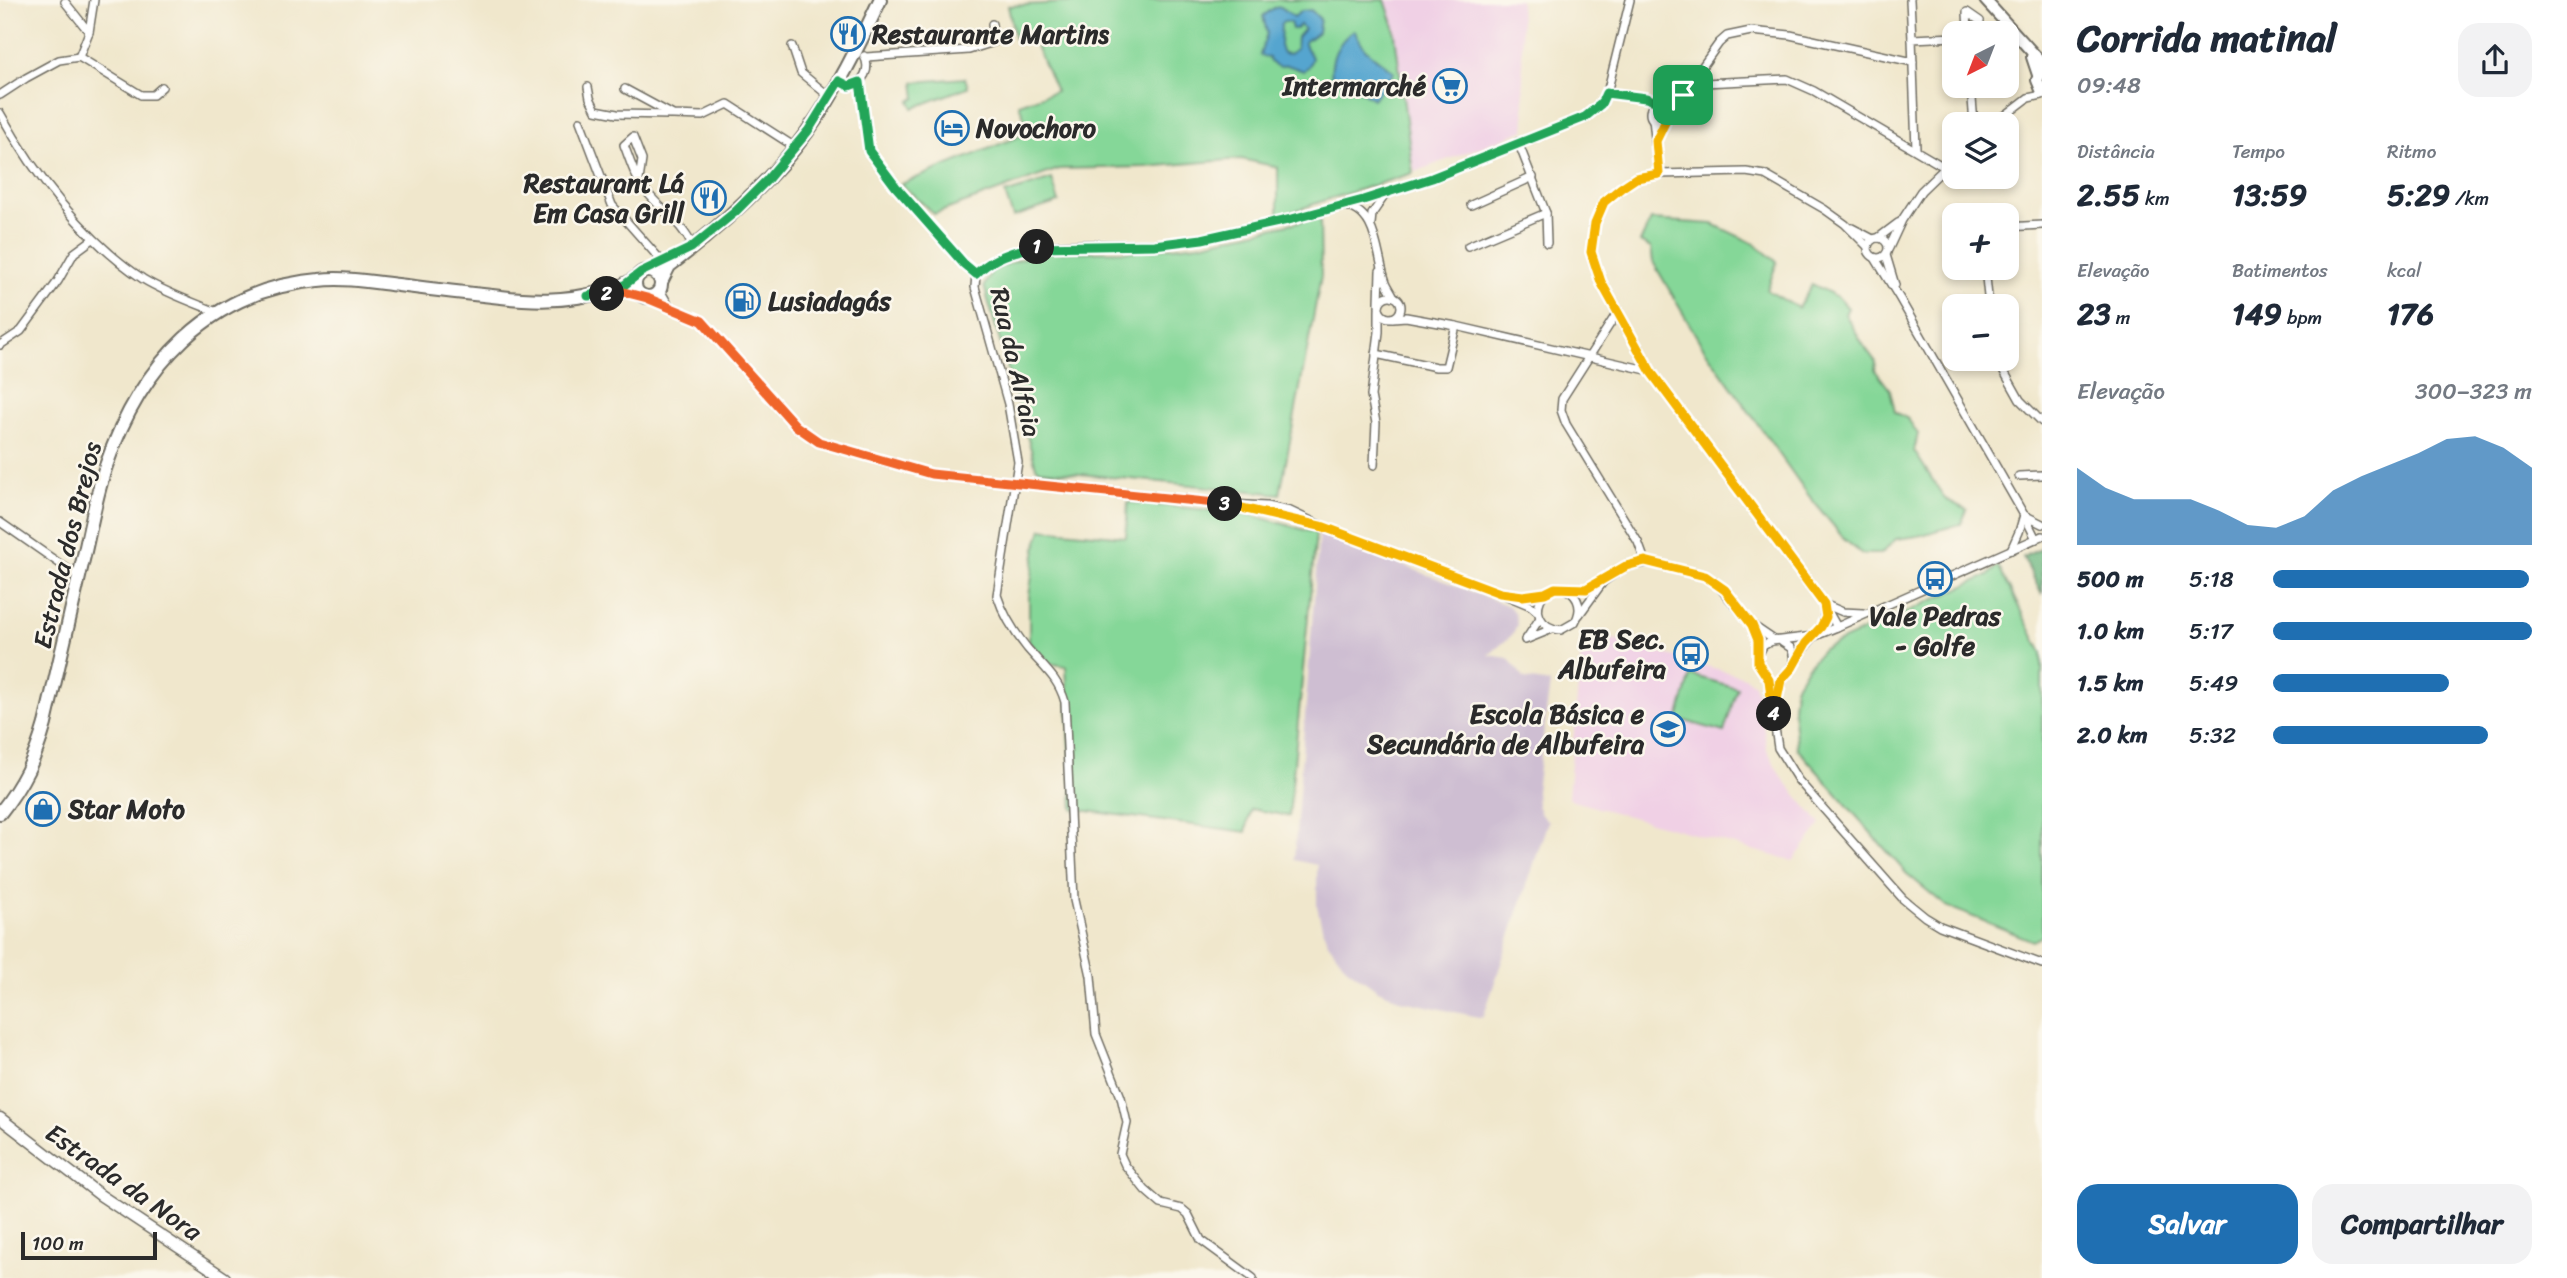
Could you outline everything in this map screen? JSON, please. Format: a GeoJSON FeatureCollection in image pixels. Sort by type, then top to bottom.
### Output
{"type":"FeatureCollection","features":[{"type":"Feature","properties":{"kind":"main road"},"geometry":{"type":"LineString","coordinates":[[588,296],[624,292],[652,297],[661,286],[669,266],[755,193],[795,147],[839,81],[861,55],[880,0]]}},
{"type":"Feature","properties":{"kind":"main road"},"geometry":{"type":"LineString","coordinates":[[1985,0],[2042,63]]}},
{"type":"Feature","properties":{"kind":"main road"},"geometry":{"type":"LineString","coordinates":[[2029,51],[2040,84]]}},
{"type":"Feature","properties":{"kind":"main road"},"geometry":{"type":"LineString","coordinates":[[588,296],[623,286],[692,247]]}},
{"type":"Feature","properties":{"kind":"main road"},"geometry":{"type":"LineString","coordinates":[[646,271],[655,273],[661,286]]}},
{"type":"Feature","properties":{"kind":"main road"},"geometry":{"type":"LineString","coordinates":[[645,297],[635,290],[646,271]]}},
{"type":"Feature","properties":{"kind":"main road","name":"Estrada dos Brejos"},"geometry":{"type":"LineString","coordinates":[[0,813],[20,787],[36,753],[49,711],[105,469],[126,417],[165,357],[198,326],[217,312],[270,290],[332,279],[541,302],[588,296]]}},
{"type":"Feature","properties":{"kind":"street"},"geometry":{"type":"LineString","coordinates":[[79,57],[89,32],[94,0]]}},
{"type":"Feature","properties":{"kind":"street"},"geometry":{"type":"LineString","coordinates":[[976,274],[984,266],[1026,249],[1049,246],[1154,245],[1202,239],[1363,200],[1432,178],[1585,117],[1601,104],[1606,93],[1630,0]]}},
{"type":"Feature","properties":{"kind":"street"},"geometry":{"type":"LineString","coordinates":[[1910,0],[1916,149]]}},
{"type":"Feature","properties":{"kind":"street"},"geometry":{"type":"LineString","coordinates":[[65,2],[89,32]]}},
{"type":"Feature","properties":{"kind":"street"},"geometry":{"type":"LineString","coordinates":[[1967,21],[1967,12],[1980,21]]}},
{"type":"Feature","properties":{"kind":"street"},"geometry":{"type":"LineString","coordinates":[[839,81],[849,86],[860,82],[865,74],[861,55],[969,50],[993,42],[992,24]]}},
{"type":"Feature","properties":{"kind":"street"},"geometry":{"type":"LineString","coordinates":[[1683,94],[1719,43],[1727,36],[1751,31],[1790,35],[1913,62]]}},
{"type":"Feature","properties":{"kind":"street"},"geometry":{"type":"LineString","coordinates":[[1912,39],[1942,38]]}},
{"type":"Feature","properties":{"kind":"street"},"geometry":{"type":"LineString","coordinates":[[792,46],[800,73],[830,97]]}},
{"type":"Feature","properties":{"kind":"street"},"geometry":{"type":"LineString","coordinates":[[0,95],[59,60],[79,57],[141,94],[153,95],[162,87]]}},
{"type":"Feature","properties":{"kind":"street"},"geometry":{"type":"LineString","coordinates":[[1699,72],[1707,83]]}},
{"type":"Feature","properties":{"kind":"street"},"geometry":{"type":"LineString","coordinates":[[1652,116],[1654,106],[1665,107],[1694,85],[1787,79],[1814,91],[1942,166]]}},
{"type":"Feature","properties":{"kind":"street","name":"Rua da Alfaia"},"geometry":{"type":"LineString","coordinates":[[860,82],[869,151],[896,187],[976,274],[975,286],[1008,404],[1018,462],[997,596],[1026,647],[1060,686],[1065,702],[1074,900],[1091,976],[1096,1034],[1121,1097],[1127,1123],[1120,1154],[1125,1165],[1145,1190],[1161,1204],[1182,1209],[1188,1214],[1201,1240],[1253,1278]]}},
{"type":"Feature","properties":{"kind":"street"},"geometry":{"type":"LineString","coordinates":[[2010,112],[2028,98],[2040,84]]}},
{"type":"Feature","properties":{"kind":"street"},"geometry":{"type":"LineString","coordinates":[[2028,98],[2040,84]]}},
{"type":"Feature","properties":{"kind":"street"},"geometry":{"type":"LineString","coordinates":[[588,87],[596,110],[617,114],[704,116],[728,104],[795,147]]}},
{"type":"Feature","properties":{"kind":"street"},"geometry":{"type":"LineString","coordinates":[[625,89],[673,115]]}},
{"type":"Feature","properties":{"kind":"street"},"geometry":{"type":"LineString","coordinates":[[1606,93],[1646,98],[1665,107]]}},
{"type":"Feature","properties":{"kind":"street"},"geometry":{"type":"LineString","coordinates":[[1646,98],[1652,116],[1659,174]]}},
{"type":"Feature","properties":{"kind":"street"},"geometry":{"type":"LineString","coordinates":[[1656,141],[1665,121],[1665,107]]}},
{"type":"Feature","properties":{"kind":"street"},"geometry":{"type":"LineString","coordinates":[[0,113],[15,140],[93,239],[144,279],[217,312]]}},
{"type":"Feature","properties":{"kind":"street"},"geometry":{"type":"LineString","coordinates":[[1652,116],[1657,122],[1665,121]]}},
{"type":"Feature","properties":{"kind":"street"},"geometry":{"type":"LineString","coordinates":[[580,121],[612,205],[618,215],[659,258],[646,271]]}},
{"type":"Feature","properties":{"kind":"street"},"geometry":{"type":"LineString","coordinates":[[639,180],[642,160],[633,137],[624,145],[639,180],[644,190],[686,232],[692,247]]}},
{"type":"Feature","properties":{"kind":"street"},"geometry":{"type":"LineString","coordinates":[[1518,142],[1546,213],[1547,243]]}},
{"type":"Feature","properties":{"kind":"street"},"geometry":{"type":"LineString","coordinates":[[1875,258],[1888,251],[1902,220],[1921,191],[1942,169]]}},
{"type":"Feature","properties":{"kind":"street"},"geometry":{"type":"LineString","coordinates":[[1838,627],[1824,604],[1651,372],[1601,282],[1591,252],[1595,223],[1604,202],[1636,178],[1659,174],[1746,172],[1765,175],[1845,224],[1886,242],[1900,299]]}},
{"type":"Feature","properties":{"kind":"street"},"geometry":{"type":"LineString","coordinates":[[1471,205],[1533,177]]}},
{"type":"Feature","properties":{"kind":"street"},"geometry":{"type":"LineString","coordinates":[[1368,215],[1388,192]]}},
{"type":"Feature","properties":{"kind":"street"},"geometry":{"type":"LineString","coordinates":[[1363,200],[1362,208],[1368,215],[1386,282],[1401,304],[1427,321]]}},
{"type":"Feature","properties":{"kind":"street"},"geometry":{"type":"LineString","coordinates":[[1339,206],[1350,207],[1368,215]]}},
{"type":"Feature","properties":{"kind":"street"},"geometry":{"type":"LineString","coordinates":[[1468,246],[1546,213]]}},
{"type":"Feature","properties":{"kind":"street"},"geometry":{"type":"LineString","coordinates":[[1868,247],[1902,220]]}},
{"type":"Feature","properties":{"kind":"street"},"geometry":{"type":"LineString","coordinates":[[1760,650],[1768,642],[1815,635],[1838,627],[2039,538],[1875,258],[1845,224]]}},
{"type":"Feature","properties":{"kind":"street"},"geometry":{"type":"LineString","coordinates":[[2019,227],[2042,225]]}},
{"type":"Feature","properties":{"kind":"street"},"geometry":{"type":"LineString","coordinates":[[0,345],[21,331],[58,281],[74,253],[93,239]]}},
{"type":"Feature","properties":{"kind":"street"},"geometry":{"type":"LineString","coordinates":[[1374,465],[1376,423],[1371,396],[1379,332],[1380,256]]}},
{"type":"Feature","properties":{"kind":"street"},"geometry":{"type":"LineString","coordinates":[[661,286],[668,305]]}},
{"type":"Feature","properties":{"kind":"street"},"geometry":{"type":"LineString","coordinates":[[645,297],[702,321],[796,426],[819,442],[931,474],[1229,504],[1324,527],[1531,606],[1552,629]]}},
{"type":"Feature","properties":{"kind":"street"},"geometry":{"type":"LineString","coordinates":[[1379,307],[1384,298],[1394,297]]}},
{"type":"Feature","properties":{"kind":"street"},"geometry":{"type":"LineString","coordinates":[[1393,318],[1401,311],[1401,304]]}},
{"type":"Feature","properties":{"kind":"street"},"geometry":{"type":"LineString","coordinates":[[1379,307],[1385,318],[1406,317],[1456,326],[1651,372]]}},
{"type":"Feature","properties":{"kind":"street"},"geometry":{"type":"LineString","coordinates":[[1617,313],[1562,399],[1561,410],[1566,424],[1638,542],[1645,561]]}},
{"type":"Feature","properties":{"kind":"street"},"geometry":{"type":"LineString","coordinates":[[1376,354],[1436,367],[1446,366],[1456,326]]}},
{"type":"Feature","properties":{"kind":"street"},"geometry":{"type":"LineString","coordinates":[[2004,371],[2020,400],[2042,422]]}},
{"type":"Feature","properties":{"kind":"street"},"geometry":{"type":"LineString","coordinates":[[2019,476],[2042,475]]}},
{"type":"Feature","properties":{"kind":"street"},"geometry":{"type":"LineString","coordinates":[[2024,515],[2042,524]]}},
{"type":"Feature","properties":{"kind":"street"},"geometry":{"type":"LineString","coordinates":[[2011,550],[2020,532],[2024,515]]}},
{"type":"Feature","properties":{"kind":"street"},"geometry":{"type":"LineString","coordinates":[[0,522],[79,577]]}},
{"type":"Feature","properties":{"kind":"street"},"geometry":{"type":"LineString","coordinates":[[1500,593],[1523,596],[1545,593],[1555,588],[1586,589],[1626,566],[1645,561],[1705,576],[1725,590],[1752,625],[1791,648],[1794,661]]}},
{"type":"Feature","properties":{"kind":"street"},"geometry":{"type":"LineString","coordinates":[[1545,593],[1538,605],[1539,615],[1525,640],[1552,629],[1567,628],[1604,581]]}},
{"type":"Feature","properties":{"kind":"street"},"geometry":{"type":"LineString","coordinates":[[1567,589],[1576,597],[1579,616]]}},
{"type":"Feature","properties":{"kind":"street"},"geometry":{"type":"LineString","coordinates":[[1824,604],[1843,612],[1869,612]]}},
{"type":"Feature","properties":{"kind":"street"},"geometry":{"type":"LineString","coordinates":[[1773,721],[1781,680],[1826,617],[1824,604]]}},
{"type":"Feature","properties":{"kind":"street"},"geometry":{"type":"LineString","coordinates":[[1752,625],[1760,650],[1758,663],[1770,688],[1778,748],[1798,780],[1903,899],[1940,926],[2042,964]]}},
{"type":"Feature","properties":{"kind":"street"},"geometry":{"type":"LineString","coordinates":[[1765,674],[1779,677],[1788,673]]}},
{"type":"Feature","properties":{"kind":"street","name":"Estrada da Nora"},"geometry":{"type":"LineString","coordinates":[[0,1118],[100,1195],[225,1278]]}},
{"type":"Feature","properties":{"kind":"shaded area"},"geometry":{"type":"Polygon","coordinates":[[[1377,0],[1520,0],[1525,130],[1415,172],[1377,0]]]}},
{"type":"Feature","properties":{"kind":"shaded area"},"geometry":{"type":"Polygon","coordinates":[[[1319,533],[1509,606],[1515,614],[1517,625],[1512,635],[1489,655],[1508,658],[1525,679],[1550,683],[1536,791],[1541,815],[1548,821],[1483,1018],[1404,1001],[1378,990],[1346,967],[1327,941],[1322,927],[1317,906],[1317,865],[1294,860],[1319,533]]]}},
{"type":"Feature","properties":{"kind":"shaded area","name":"Escola Básica e Secundária de Albufeira"},"geometry":{"type":"Polygon","coordinates":[[[1592,633],[1745,677],[1754,684],[1767,749],[1774,764],[1821,824],[1793,861],[1568,798],[1582,642],[1592,633]]]}},
{"type":"Feature","properties":{"kind":"green space"},"geometry":{"type":"Polygon","coordinates":[[[1111,0],[1385,0],[1394,27],[1413,173],[1278,217],[1278,167],[1241,159],[1145,167],[1059,169],[934,214],[901,184],[1030,132],[1019,104],[1056,91],[1032,37],[1015,39],[1008,6],[1111,0]]]}},
{"type":"Feature","properties":{"kind":"green space"},"geometry":{"type":"Polygon","coordinates":[[[965,78],[968,87],[913,108],[910,101],[916,98],[914,82],[965,78]]]}},
{"type":"Feature","properties":{"kind":"green space"},"geometry":{"type":"Polygon","coordinates":[[[1052,179],[1059,202],[1013,217],[1005,194],[1052,179]]]}},
{"type":"Feature","properties":{"kind":"green space"},"geometry":{"type":"Polygon","coordinates":[[[1320,217],[1321,276],[1280,494],[1040,470],[1036,467],[984,286],[992,270],[1039,252],[1133,251],[1199,244],[1320,217]]]}},
{"type":"Feature","properties":{"kind":"green space"},"geometry":{"type":"Polygon","coordinates":[[[1651,220],[1713,224],[1755,244],[1777,262],[1767,290],[1798,308],[1812,284],[1838,297],[1848,308],[1845,314],[1876,362],[1875,370],[1890,390],[1895,412],[1908,419],[1918,434],[1914,451],[1945,499],[1967,510],[1961,524],[1896,539],[1881,554],[1862,554],[1845,540],[1809,496],[1701,344],[1653,262],[1651,248],[1640,242],[1651,220]]]}},
{"type":"Feature","properties":{"kind":"green space"},"geometry":{"type":"Polygon","coordinates":[[[1128,502],[1248,514],[1316,533],[1289,816],[1251,809],[1246,832],[1073,809],[1066,666],[1047,663],[1029,642],[1029,596],[1036,548],[1042,529],[1126,537],[1128,502]]]}},
{"type":"Feature","properties":{"kind":"green space"},"geometry":{"type":"Polygon","coordinates":[[[2042,548],[2042,595],[2023,557],[2042,548]]]}},
{"type":"Feature","properties":{"kind":"green space"},"geometry":{"type":"Polygon","coordinates":[[[1998,566],[2042,653],[2042,936],[2033,941],[1946,906],[1906,873],[1797,748],[1793,708],[1795,687],[1807,667],[1823,649],[1987,576],[1998,566]]]}},
{"type":"Feature","properties":{"kind":"green space"},"geometry":{"type":"Polygon","coordinates":[[[1691,675],[1737,688],[1724,732],[1678,719],[1691,675]]]}},
{"type":"Feature","properties":{"kind":"water"},"geometry":{"type":"Polygon","coordinates":[[[1281,7],[1294,17],[1301,11],[1311,10],[1320,19],[1318,32],[1305,42],[1312,58],[1304,71],[1287,65],[1279,67],[1270,62],[1269,58],[1260,55],[1267,33],[1263,16],[1274,8],[1281,7]],[[1290,22],[1281,24],[1280,46],[1283,53],[1289,54],[1296,49],[1297,37],[1304,29],[1300,25],[1292,29],[1290,22]]]}},
{"type":"Feature","properties":{"kind":"water"},"geometry":{"type":"Polygon","coordinates":[[[1354,30],[1365,49],[1394,72],[1373,99],[1347,82],[1332,81],[1336,52],[1343,40],[1354,30]]]}},
{"type":"Feature","properties":{"kind":"place","name":"Restaurante Martins"},"geometry":{"type":"Point","coordinates":[848,34]}},
{"type":"Feature","properties":{"kind":"place","name":"Intermarché"},"geometry":{"type":"Point","coordinates":[1450,86]}},
{"type":"Feature","properties":{"kind":"place","name":"Novochoro"},"geometry":{"type":"Point","coordinates":[952,128]}},
{"type":"Feature","properties":{"kind":"place","name":"Restaurant Lá Em Casa Grill"},"geometry":{"type":"Point","coordinates":[709,198]}},
{"type":"Feature","properties":{"kind":"place","name":"Lusiadagás"},"geometry":{"type":"Point","coordinates":[743,301]}},
{"type":"Feature","properties":{"kind":"place","name":"Vale Pedras - Golfe"},"geometry":{"type":"Point","coordinates":[1935,579]}},
{"type":"Feature","properties":{"kind":"place","name":"EB Sec. Albufeira"},"geometry":{"type":"Point","coordinates":[1691,654]}},
{"type":"Feature","properties":{"kind":"place","name":"Escola Básica e Secundária de Albufeira"},"geometry":{"type":"Point","coordinates":[1668,729]}},
{"type":"Feature","properties":{"kind":"place","name":"Star Moto"},"geometry":{"type":"Point","coordinates":[43,809]}},
{"type":"Feature","properties":{"kind":"route"},"geometry":{"type":"LineString","coordinates":[[839,81],[849,86],[860,82],[869,151],[896,187],[976,274],[984,266],[1026,249],[1049,246],[1154,245],[1202,239],[1292,219],[1432,178],[1585,117],[1601,104],[1606,93],[1646,98],[1666,105],[1683,95],[1670,112],[1656,141],[1659,174],[1636,178],[1604,202],[1595,223],[1591,252],[1601,282],[1651,372],[1824,604],[1826,617],[1821,627],[1806,643],[1792,668],[1781,680],[1773,721],[1769,680],[1758,663],[1760,650],[1752,625],[1725,590],[1705,576],[1645,561],[1626,566],[1586,589],[1555,588],[1545,593],[1523,596],[1500,593],[1324,527],[1229,504],[931,474],[819,442],[796,426],[702,321],[690,314],[630,293],[588,296],[623,286],[641,272],[691,248],[735,212],[767,180],[808,131],[839,81]]}}]}
